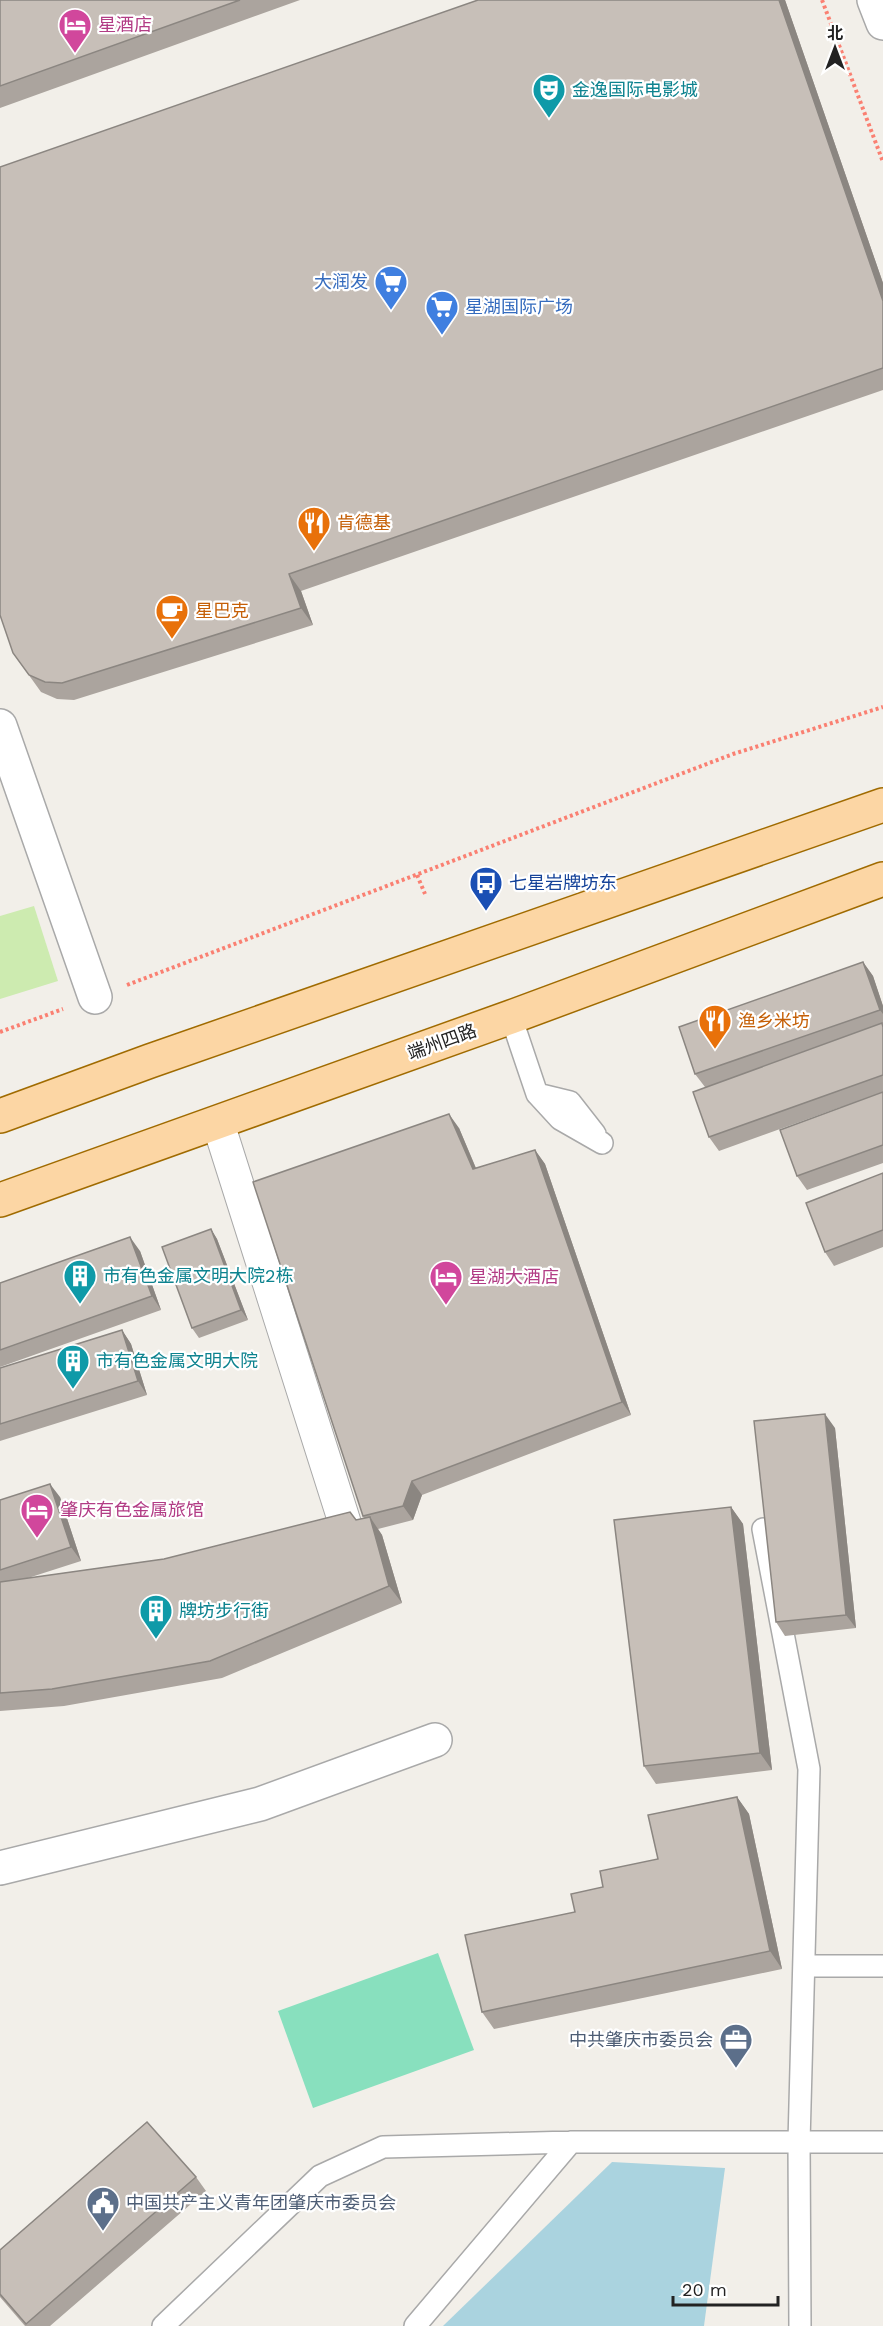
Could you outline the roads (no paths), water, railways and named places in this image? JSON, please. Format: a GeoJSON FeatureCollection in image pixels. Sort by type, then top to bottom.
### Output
{"type":"FeatureCollection","features":[{"type":"Feature","properties":{"kind":"main road"},"geometry":{"type":"LineString","coordinates":[[0,1116],[161,1057],[883,805]]}},
{"type":"Feature","properties":{"kind":"main road","name":"端州四路"},"geometry":{"type":"LineString","coordinates":[[0,1200],[511,1017],[883,879]]}},
{"type":"Feature","properties":{"kind":"street"},"geometry":{"type":"LineString","coordinates":[[874,0],[883,23]]}},
{"type":"Feature","properties":{"kind":"street"},"geometry":{"type":"LineString","coordinates":[[0,726],[95,997]]}},
{"type":"Feature","properties":{"kind":"street"},"geometry":{"type":"LineString","coordinates":[[218,1123],[354,1552],[320,1563]]}},
{"type":"Feature","properties":{"kind":"street"},"geometry":{"type":"LineString","coordinates":[[0,1868],[260,1804],[435,1740]]}},
{"type":"Feature","properties":{"kind":"lane"},"geometry":{"type":"LineString","coordinates":[[511,1017],[537,1094]]}},
{"type":"Feature","properties":{"kind":"lane"},"geometry":{"type":"LineString","coordinates":[[763,1529],[808,1769],[799,2142],[800,2326]]}},
{"type":"Feature","properties":{"kind":"lane"},"geometry":{"type":"LineString","coordinates":[[804,1966],[883,1966]]}},
{"type":"Feature","properties":{"kind":"lane"},"geometry":{"type":"LineString","coordinates":[[415,2326],[571,2142]]}},
{"type":"Feature","properties":{"kind":"lane"},"geometry":{"type":"LineString","coordinates":[[163,2326],[320,2176],[383,2147],[571,2142],[883,2142]]}},
{"type":"Feature","properties":{"kind":"water"},"geometry":{"type":"Polygon","coordinates":[[[612,2162],[725,2168],[704,2326],[443,2326],[612,2162]]]}},
{"type":"Feature","properties":{"kind":"place","name":"星酒店"},"geometry":{"type":"Point","coordinates":[75,54]}},
{"type":"Feature","properties":{"kind":"place","name":"金逸国际电影城"},"geometry":{"type":"Point","coordinates":[549,119]}},
{"type":"Feature","properties":{"kind":"place","name":"大润发"},"geometry":{"type":"Point","coordinates":[391,311]}},
{"type":"Feature","properties":{"kind":"place","name":"星湖国际广场"},"geometry":{"type":"Point","coordinates":[442,336]}},
{"type":"Feature","properties":{"kind":"place","name":"肯德基"},"geometry":{"type":"Point","coordinates":[314,552]}},
{"type":"Feature","properties":{"kind":"place","name":"星巴克"},"geometry":{"type":"Point","coordinates":[172,640]}},
{"type":"Feature","properties":{"kind":"place","name":"七星岩牌坊东"},"geometry":{"type":"Point","coordinates":[486,912]}},
{"type":"Feature","properties":{"kind":"place","name":"渔乡米坊"},"geometry":{"type":"Point","coordinates":[715,1050]}},
{"type":"Feature","properties":{"kind":"place","name":"市有色金属文明大院2栋"},"geometry":{"type":"Point","coordinates":[80,1305]}},
{"type":"Feature","properties":{"kind":"place","name":"星湖大酒店"},"geometry":{"type":"Point","coordinates":[446,1306]}},
{"type":"Feature","properties":{"kind":"place","name":"市有色金属文明大院"},"geometry":{"type":"Point","coordinates":[73,1390]}},
{"type":"Feature","properties":{"kind":"place","name":"肇庆有色金属旅馆"},"geometry":{"type":"Point","coordinates":[37,1539]}},
{"type":"Feature","properties":{"kind":"place","name":"牌坊步行街"},"geometry":{"type":"Point","coordinates":[156,1640]}},
{"type":"Feature","properties":{"kind":"place","name":"中共肇庆市委员会"},"geometry":{"type":"Point","coordinates":[736,2069]}},
{"type":"Feature","properties":{"kind":"place","name":"中国共产主义青年团肇庆市委员会"},"geometry":{"type":"Point","coordinates":[103,2232]}}]}
